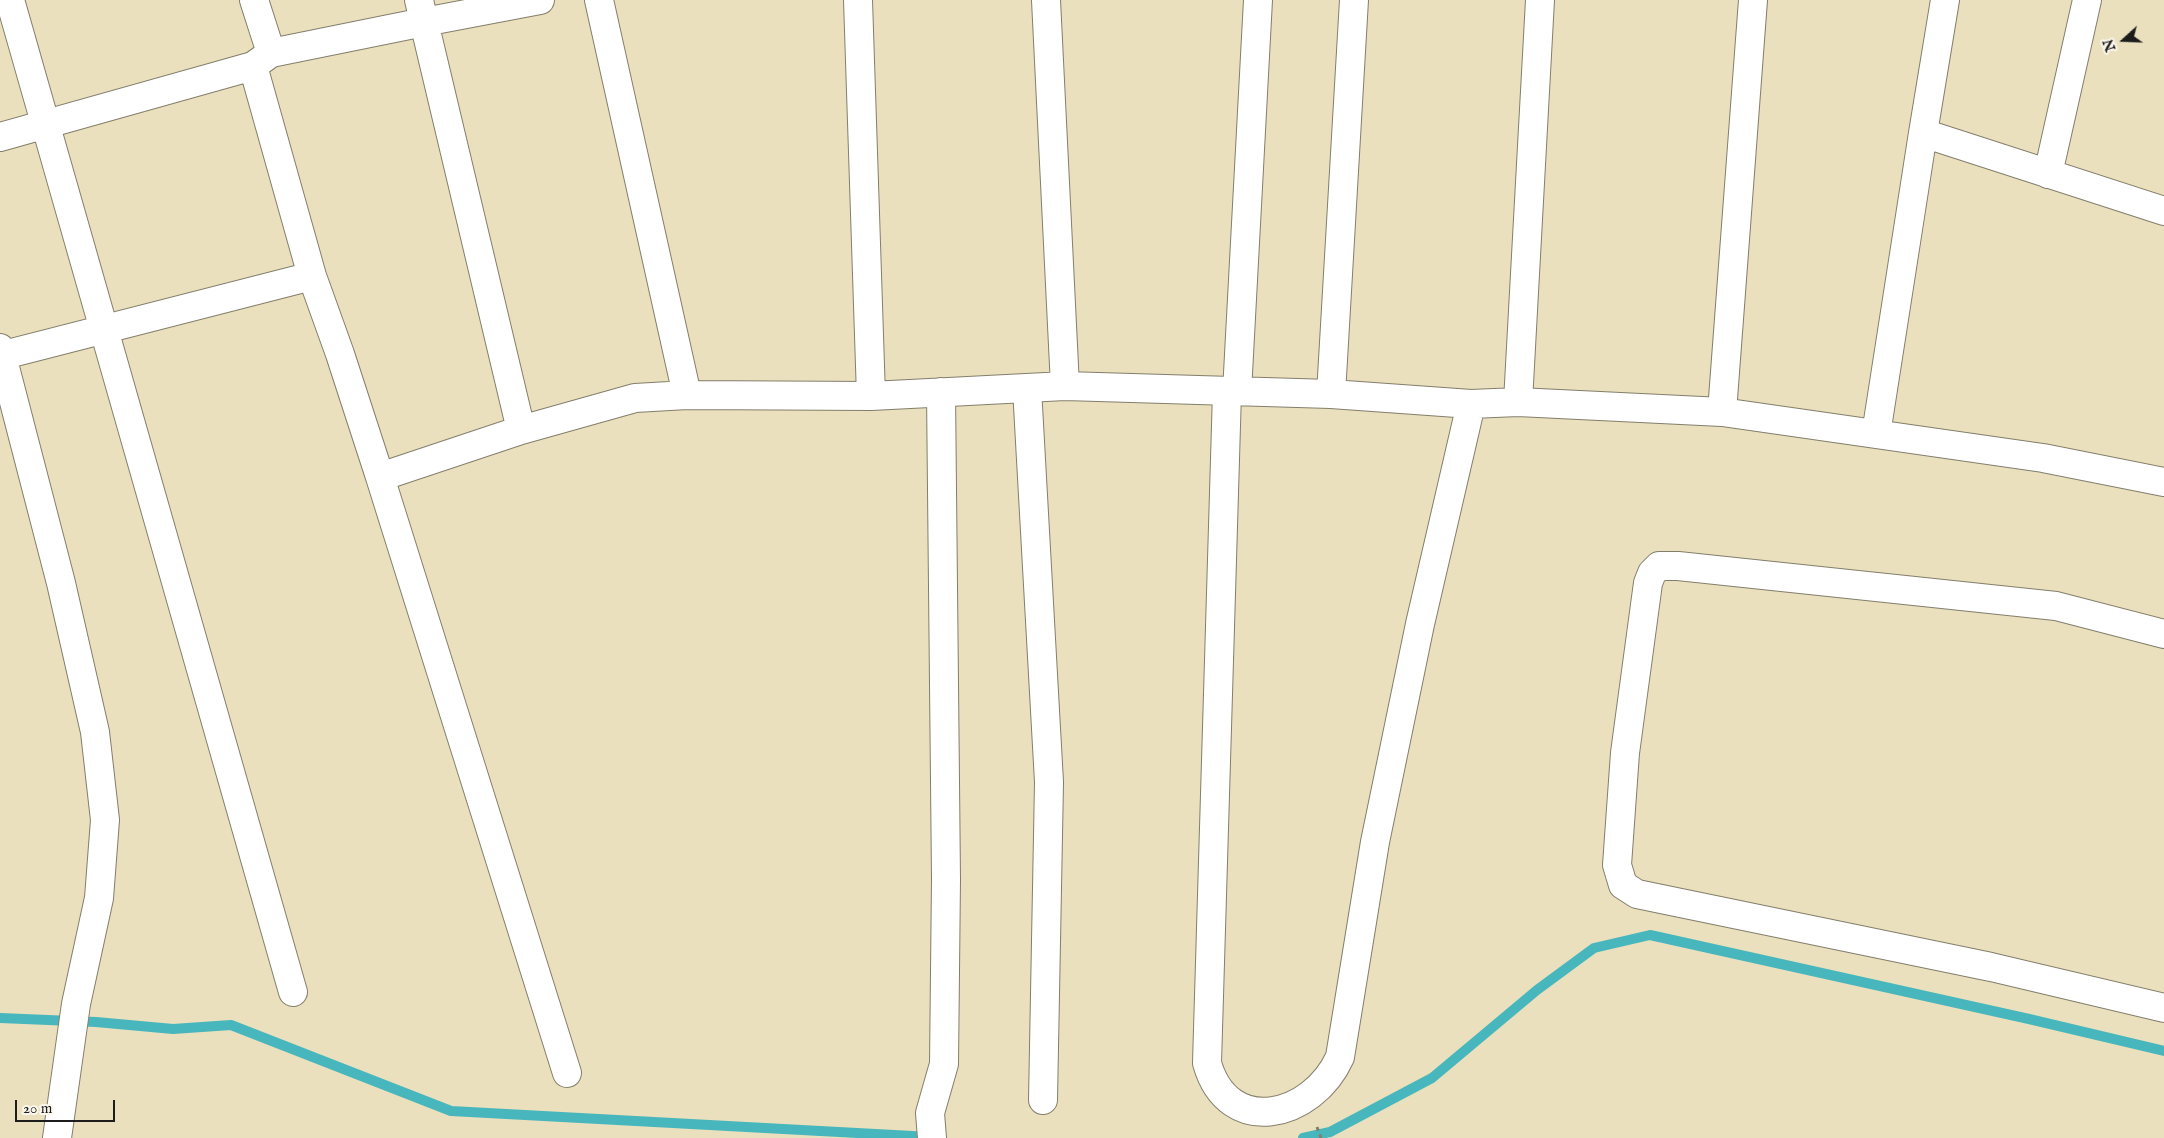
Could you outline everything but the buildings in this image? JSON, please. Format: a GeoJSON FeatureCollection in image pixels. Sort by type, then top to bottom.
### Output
{"type":"FeatureCollection","features":[{"type":"Feature","properties":{"kind":"street"},"geometry":{"type":"LineString","coordinates":[[10,0],[293,992]]}},
{"type":"Feature","properties":{"kind":"street"},"geometry":{"type":"LineString","coordinates":[[254,0],[262,60],[312,276],[340,354],[380,477],[567,1073]]}},
{"type":"Feature","properties":{"kind":"street"},"geometry":{"type":"LineString","coordinates":[[0,138],[422,11],[540,0]]}},
{"type":"Feature","properties":{"kind":"street"},"geometry":{"type":"LineString","coordinates":[[599,0],[686,395]]}},
{"type":"Feature","properties":{"kind":"street"},"geometry":{"type":"LineString","coordinates":[[858,0],[871,396]]}},
{"type":"Feature","properties":{"kind":"street"},"geometry":{"type":"LineString","coordinates":[[1046,0],[1065,386]]}},
{"type":"Feature","properties":{"kind":"street"},"geometry":{"type":"LineString","coordinates":[[1258,0],[1232,392],[1207,1063],[1215,1088],[1234,1110],[1246,1115],[1274,1114],[1307,1100],[1334,1072],[1340,1057],[1375,842],[1420,624],[1471,404]]}},
{"type":"Feature","properties":{"kind":"street"},"geometry":{"type":"LineString","coordinates":[[1332,394],[1354,0]]}},
{"type":"Feature","properties":{"kind":"street"},"geometry":{"type":"LineString","coordinates":[[1518,402],[1540,0]]}},
{"type":"Feature","properties":{"kind":"street"},"geometry":{"type":"LineString","coordinates":[[1722,412],[1753,0]]}},
{"type":"Feature","properties":{"kind":"street"},"geometry":{"type":"LineString","coordinates":[[1876,434],[1945,0]]}},
{"type":"Feature","properties":{"kind":"street"},"geometry":{"type":"LineString","coordinates":[[2048,174],[2087,0]]}},
{"type":"Feature","properties":{"kind":"street"},"geometry":{"type":"LineString","coordinates":[[422,11],[521,430]]}},
{"type":"Feature","properties":{"kind":"street"},"geometry":{"type":"LineString","coordinates":[[1923,133],[2164,211]]}},
{"type":"Feature","properties":{"kind":"street"},"geometry":{"type":"LineString","coordinates":[[57,1138],[76,1004],[99,898],[105,820],[94,732],[86,694],[61,583],[1,353],[312,276]]}},
{"type":"Feature","properties":{"kind":"street"},"geometry":{"type":"LineString","coordinates":[[380,477],[521,430],[635,398],[686,395],[871,396],[1065,386],[1332,394],[1471,404],[1518,402],[1722,412],[2044,458],[2164,482]]}},
{"type":"Feature","properties":{"kind":"street"},"geometry":{"type":"LineString","coordinates":[[1027,388],[1048,782],[1044,1100]]}},
{"type":"Feature","properties":{"kind":"street"},"geometry":{"type":"LineString","coordinates":[[931,1126],[944,1064],[946,879],[941,392]]}},
{"type":"Feature","properties":{"kind":"street"},"geometry":{"type":"LineString","coordinates":[[2164,634],[2056,606],[1678,566],[1659,566],[1652,573],[1648,583],[1625,753],[1617,865],[1622,885],[1636,894],[1991,967],[2164,1008]]}},
{"type":"Feature","properties":{"kind":"waterway"},"geometry":{"type":"LineString","coordinates":[[1303,1138],[1330,1132],[1432,1078],[1537,990],[1594,948],[1650,935],[2164,1051]]}},
{"type":"Feature","properties":{"kind":"waterway"},"geometry":{"type":"LineString","coordinates":[[0,1018],[96,1022],[173,1029],[231,1025],[451,1111],[931,1137]]}}]}
